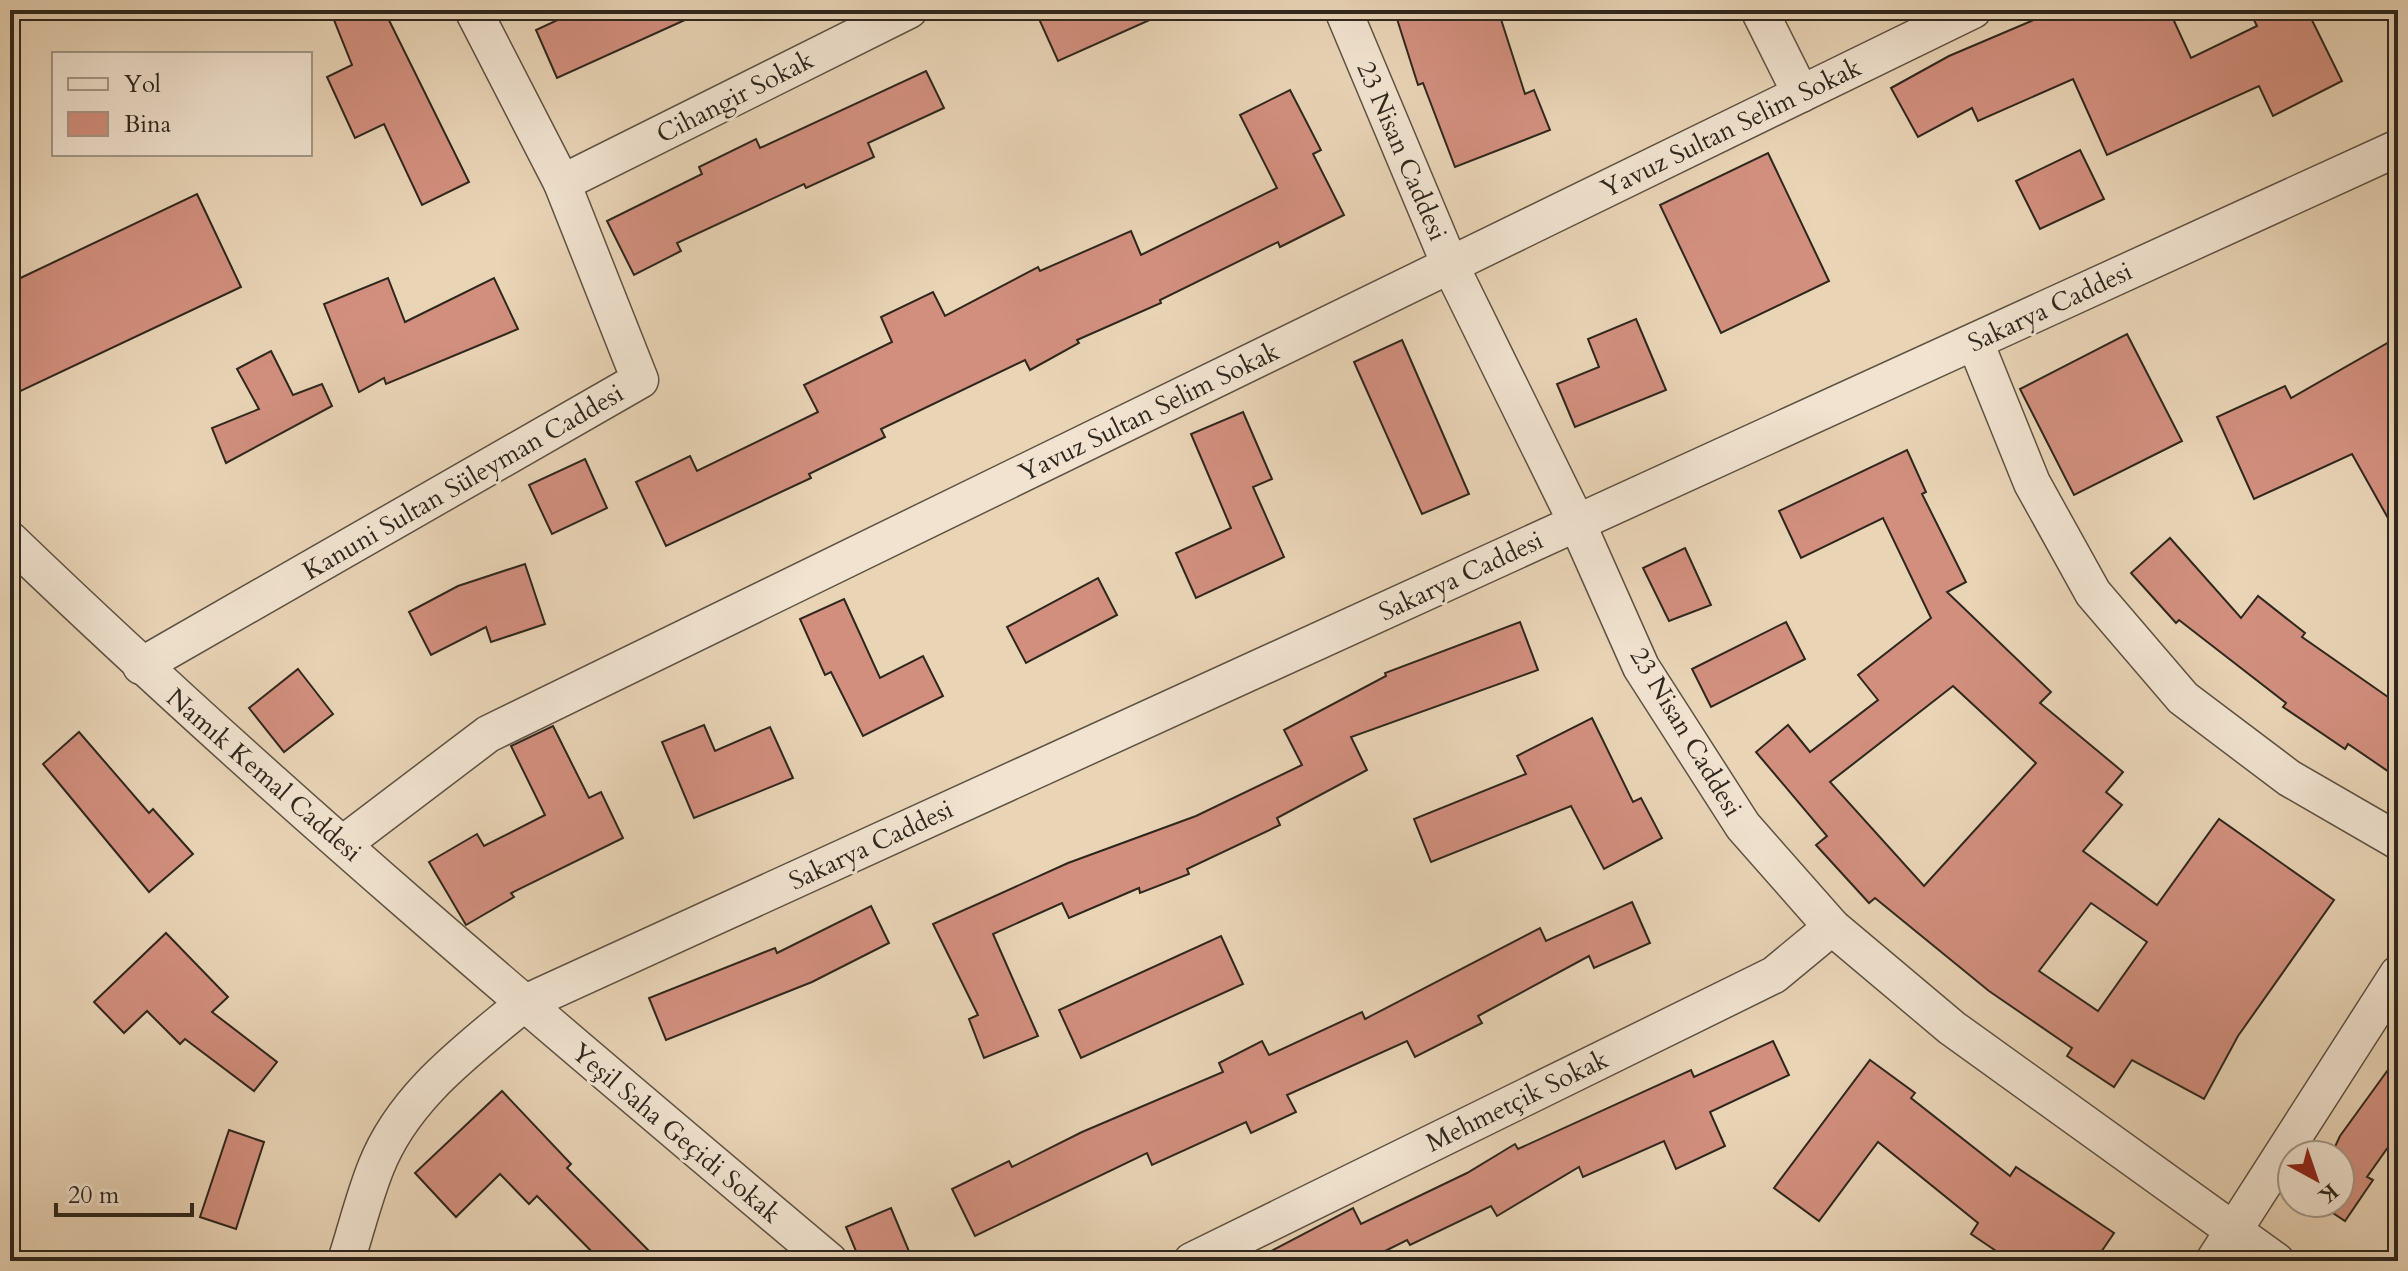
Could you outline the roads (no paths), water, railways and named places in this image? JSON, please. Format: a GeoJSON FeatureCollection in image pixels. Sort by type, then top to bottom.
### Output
{"type":"FeatureCollection","features":[{"type":"Feature","properties":{"kind":"street","name":"Kanuni Sultan Süleyman Caddesi"},"geometry":{"type":"LineString","coordinates":[[141,666],[640,380],[562,183],[473,10]]}},
{"type":"Feature","properties":{"kind":"street","name":"Cihangir Sokak"},"geometry":{"type":"LineString","coordinates":[[562,183],[909,10]]}},
{"type":"Feature","properties":{"kind":"street","name":"23 Nisan Caddesi"},"geometry":{"type":"LineString","coordinates":[[1343,10],[1450,265],[1577,523],[1641,667],[1743,826],[1832,927],[1952,1028],[2223,1247],[2276,1261]]}},
{"type":"Feature","properties":{"kind":"street"},"geometry":{"type":"LineString","coordinates":[[1759,10],[1801,94]]}},
{"type":"Feature","properties":{"kind":"street","name":"Yavuz Sultan Selim Sokak"},"geometry":{"type":"LineString","coordinates":[[343,844],[488,734],[1973,10]]}},
{"type":"Feature","properties":{"kind":"street","name":"Sakarya Caddesi"},"geometry":{"type":"LineString","coordinates":[[346,1261],[376,1165],[400,1121],[437,1076],[523,1004],[2398,148]]}},
{"type":"Feature","properties":{"kind":"street"},"geometry":{"type":"LineString","coordinates":[[1975,342],[2032,483],[2093,593],[2183,698],[2289,778],[2398,841]]}},
{"type":"Feature","properties":{"kind":"street","name":"Namık Kemal Caddesi"},"geometry":{"type":"LineString","coordinates":[[10,540],[141,666],[523,1004]]}},
{"type":"Feature","properties":{"kind":"street","name":"Mehmetçik Sokak"},"geometry":{"type":"LineString","coordinates":[[1192,1261],[1774,975],[1832,927]]}},
{"type":"Feature","properties":{"kind":"street"},"geometry":{"type":"LineString","coordinates":[[2223,1247],[2398,974]]}},
{"type":"Feature","properties":{"kind":"street","name":"Yeşil Saha Geçidi Sokak"},"geometry":{"type":"LineString","coordinates":[[523,1004],[829,1261]]}}]}
